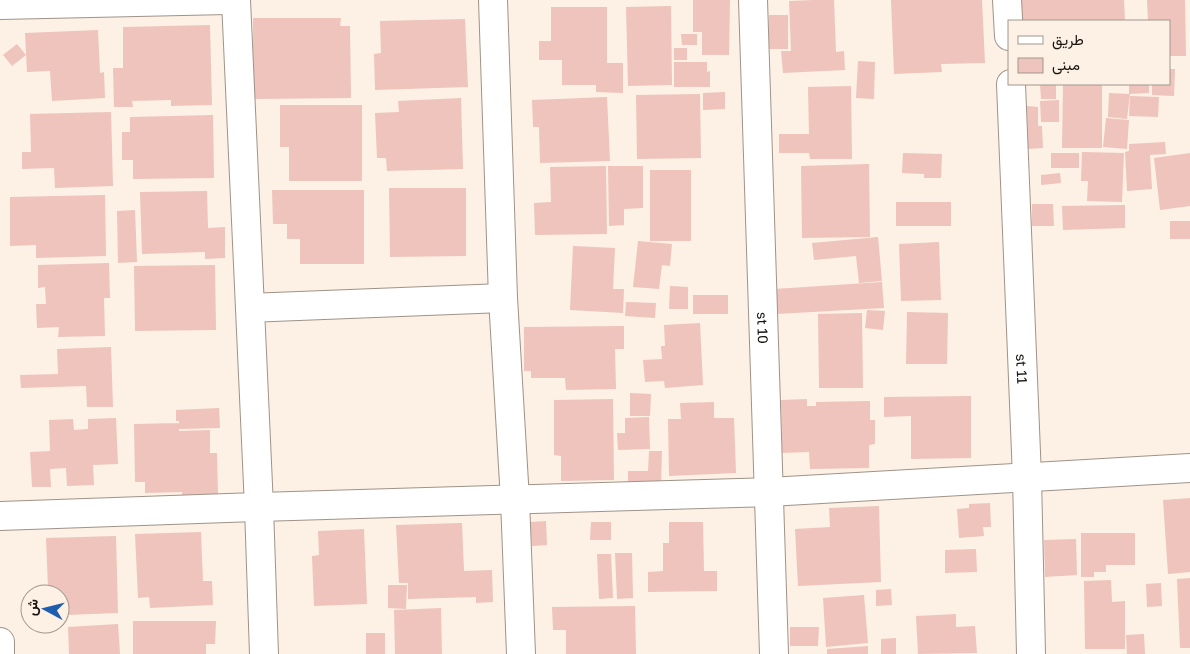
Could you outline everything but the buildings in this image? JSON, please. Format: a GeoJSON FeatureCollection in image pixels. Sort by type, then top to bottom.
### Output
{"type":"FeatureCollection","features":[{"type":"Feature","properties":{"kind":"street"},"geometry":{"type":"LineString","coordinates":[[0,5],[228,0]]}},
{"type":"Feature","properties":{"kind":"street"},"geometry":{"type":"LineString","coordinates":[[236,0],[264,654]]}},
{"type":"Feature","properties":{"kind":"street"},"geometry":{"type":"LineString","coordinates":[[493,0],[503,298],[515,500],[521,654]]}},
{"type":"Feature","properties":{"kind":"street","name":"st 10"},"geometry":{"type":"LineString","coordinates":[[753,0],[774,654]]}},
{"type":"Feature","properties":{"kind":"street"},"geometry":{"type":"LineString","coordinates":[[1007,0],[1008,20]]}},
{"type":"Feature","properties":{"kind":"street","name":"st 11"},"geometry":{"type":"LineString","coordinates":[[1011,85],[1027,477],[1032,654]]}},
{"type":"Feature","properties":{"kind":"street"},"geometry":{"type":"LineString","coordinates":[[250,308],[503,298]]}},
{"type":"Feature","properties":{"kind":"street"},"geometry":{"type":"LineString","coordinates":[[0,516],[769,492],[1190,468]]}},
{"type":"Feature","properties":{"kind":"street"},"geometry":{"type":"LineString","coordinates":[[0,642],[0,654]]}}]}
